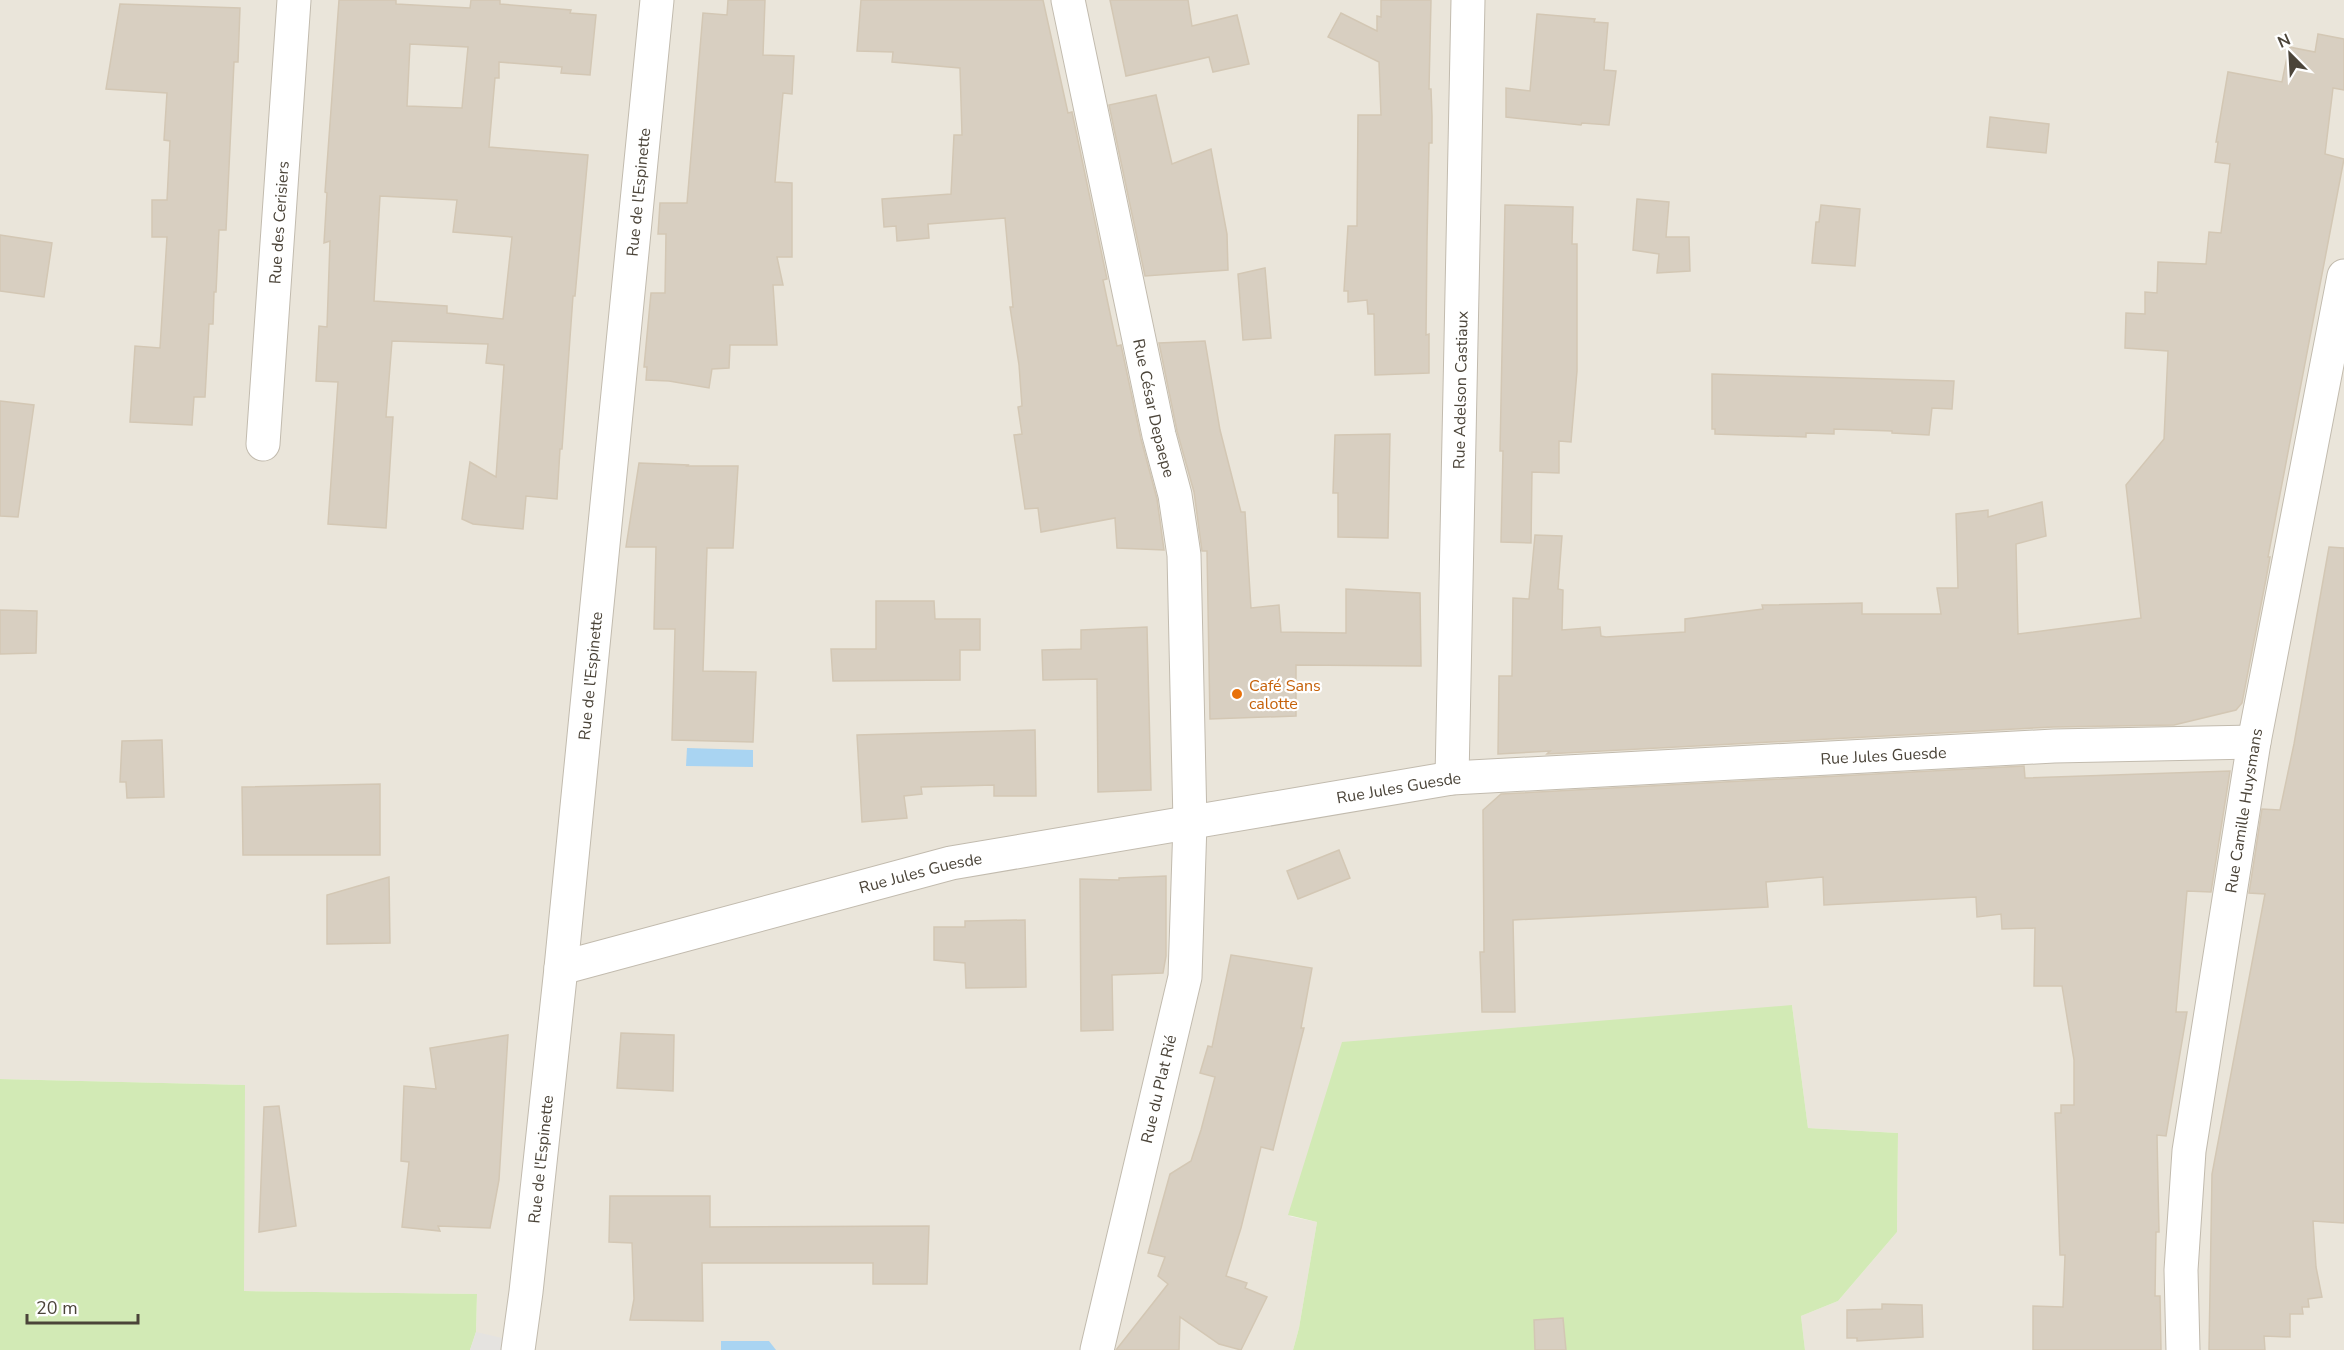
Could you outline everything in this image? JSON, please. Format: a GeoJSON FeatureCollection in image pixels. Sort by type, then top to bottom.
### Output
{"type":"FeatureCollection","features":[{"type":"Feature","properties":{"kind":"street","name":"Rue des Cerisiers"},"geometry":{"type":"LineString","coordinates":[[263,444],[294,0]]}},
{"type":"Feature","properties":{"kind":"street","name":"Rue de l'Espinette"},"geometry":{"type":"LineString","coordinates":[[518,1350],[561,968],[657,0]]}},
{"type":"Feature","properties":{"kind":"street","name":"Rue César Depaepe"},"geometry":{"type":"LineString","coordinates":[[1068,0],[1159,435],[1174,495],[1184,555],[1190,823]]}},
{"type":"Feature","properties":{"kind":"street","name":"Rue Adelson Castiaux"},"geometry":{"type":"LineString","coordinates":[[1452,778],[1468,0]]}},
{"type":"Feature","properties":{"kind":"street","name":"Rue Camille Huysmans"},"geometry":{"type":"LineString","coordinates":[[2183,1350],[2181,1270],[2189,1151],[2254,742],[2344,276]]}},
{"type":"Feature","properties":{"kind":"street","name":"Rue Jules Guesde"},"geometry":{"type":"LineString","coordinates":[[561,968],[951,863],[1452,778],[2054,746],[2254,742]]}},
{"type":"Feature","properties":{"kind":"street","name":"Rue du Plat Rié"},"geometry":{"type":"LineString","coordinates":[[1097,1350],[1185,976],[1190,823]]}},
{"type":"Feature","properties":{"kind":"shaded area"},"geometry":{"type":"Polygon","coordinates":[[[0,0],[2344,0],[2344,1350],[1805,1350],[1801,1316],[1838,1301],[1897,1232],[1898,1133],[1808,1128],[1792,1005],[1289,1216],[1317,1222],[1299,1328],[1293,1350],[470,1350],[476,1332],[477,1294],[244,1291],[244,1085],[0,1079],[0,0]]]}},
{"type":"Feature","properties":{"kind":"shaded area"},"geometry":{"type":"Polygon","coordinates":[[[476,1332],[520,1342],[518,1350],[470,1350],[476,1332]]]}},
{"type":"Feature","properties":{"kind":"green space"},"geometry":{"type":"Polygon","coordinates":[[[1792,1005],[1808,1128],[1898,1133],[1897,1232],[1838,1301],[1801,1316],[1805,1350],[1293,1350],[1299,1328],[1317,1222],[1288,1215],[1342,1042],[1792,1005]]]}},
{"type":"Feature","properties":{"kind":"green space"},"geometry":{"type":"Polygon","coordinates":[[[0,1079],[245,1085],[244,1291],[477,1294],[476,1332],[470,1350],[0,1350],[0,1079]]]}},
{"type":"Feature","properties":{"kind":"water"},"geometry":{"type":"Polygon","coordinates":[[[687,748],[753,750],[753,767],[686,766],[687,748]]]}},
{"type":"Feature","properties":{"kind":"water"},"geometry":{"type":"Polygon","coordinates":[[[721,1341],[769,1341],[776,1350],[721,1350],[721,1341]]]}},
{"type":"Feature","properties":{"kind":"building"},"geometry":{"type":"Polygon","coordinates":[[[339,0],[396,0],[396,4],[470,8],[471,0],[500,0],[500,4],[571,10],[570,13],[596,15],[590,75],[561,73],[562,67],[499,62],[499,78],[495,78],[489,147],[588,155],[575,296],[573,296],[557,499],[526,496],[523,529],[473,524],[462,519],[470,462],[496,477],[504,365],[486,363],[488,344],[392,341],[386,417],[393,417],[386,528],[328,524],[338,382],[316,381],[319,326],[327,327],[330,241],[324,243],[327,193],[325,192],[339,0]],[[410,44],[407,106],[462,108],[468,47],[410,44]],[[380,196],[374,301],[447,306],[447,313],[503,319],[512,237],[453,232],[457,200],[380,196]]]}},
{"type":"Feature","properties":{"kind":"building"},"geometry":{"type":"Polygon","coordinates":[[[728,0],[765,0],[763,55],[794,56],[792,94],[783,93],[775,182],[792,183],[792,257],[777,257],[783,285],[773,285],[777,345],[730,345],[729,368],[712,369],[709,388],[669,381],[646,380],[647,367],[644,367],[651,293],[665,293],[666,234],[658,234],[660,203],[687,203],[703,13],[727,15],[728,0]]]}},
{"type":"Feature","properties":{"kind":"building"},"geometry":{"type":"Polygon","coordinates":[[[861,0],[1043,0],[1068,113],[1072,112],[1107,279],[1103,280],[1117,346],[1121,345],[1141,439],[1157,499],[1164,550],[1117,548],[1115,518],[1041,532],[1038,508],[1025,509],[1014,435],[1022,434],[1018,407],[1022,406],[1019,365],[1010,307],[1013,307],[1005,218],[928,224],[929,238],[897,241],[896,226],[884,227],[882,199],[951,194],[954,135],[962,135],[960,68],[892,62],[893,52],[857,51],[861,0]]]}},
{"type":"Feature","properties":{"kind":"building"},"geometry":{"type":"Polygon","coordinates":[[[1110,0],[1188,0],[1192,26],[1237,15],[1249,64],[1213,72],[1209,57],[1126,76],[1110,0]]]}},
{"type":"Feature","properties":{"kind":"building"},"geometry":{"type":"Polygon","coordinates":[[[1381,0],[1431,0],[1429,89],[1431,89],[1432,143],[1429,143],[1426,335],[1429,334],[1429,373],[1375,375],[1374,314],[1368,314],[1367,300],[1348,302],[1348,291],[1344,291],[1348,226],[1357,226],[1358,115],[1381,115],[1379,62],[1328,37],[1341,13],[1377,31],[1377,16],[1381,17],[1381,0]]]}},
{"type":"Feature","properties":{"kind":"building"},"geometry":{"type":"Polygon","coordinates":[[[120,4],[240,8],[238,62],[234,62],[226,230],[219,230],[216,292],[214,292],[213,324],[209,324],[205,397],[194,397],[192,425],[130,422],[135,346],[160,348],[167,237],[152,237],[152,200],[167,200],[170,141],[164,140],[167,93],[106,89],[120,4]]]}},
{"type":"Feature","properties":{"kind":"building"},"geometry":{"type":"Polygon","coordinates":[[[1537,14],[1595,19],[1594,22],[1608,23],[1604,70],[1616,71],[1609,125],[1582,123],[1581,125],[1506,117],[1506,88],[1530,91],[1537,14]]]}},
{"type":"Feature","properties":{"kind":"building"},"geometry":{"type":"Polygon","coordinates":[[[2318,34],[2344,39],[2344,90],[2333,88],[2325,154],[2344,159],[2242,703],[2236,710],[2174,725],[2053,727],[1547,754],[1550,751],[1498,754],[1499,676],[1512,676],[1513,598],[1529,599],[1535,535],[1562,536],[1558,589],[1563,590],[1562,630],[1600,627],[1601,636],[1606,637],[1685,632],[1685,619],[1763,609],[1762,605],[1862,603],[1862,614],[1941,614],[1937,588],[1958,588],[1956,514],[1988,510],[1988,517],[2042,502],[2046,536],[2016,544],[2018,634],[2141,618],[2126,485],[2164,439],[2168,351],[2125,348],[2126,313],[2145,314],[2145,292],[2157,293],[2158,262],[2206,264],[2209,232],[2221,233],[2230,164],[2215,162],[2218,142],[2216,142],[2228,72],[2282,82],[2289,47],[2315,52],[2318,34]]]}},
{"type":"Feature","properties":{"kind":"building"},"geometry":{"type":"Polygon","coordinates":[[[1156,95],[1172,164],[1211,149],[1227,234],[1228,270],[1145,276],[1109,105],[1156,95]]]}},
{"type":"Feature","properties":{"kind":"building"},"geometry":{"type":"Polygon","coordinates":[[[1990,117],[2049,124],[2046,153],[1987,147],[1990,117]]]}},
{"type":"Feature","properties":{"kind":"building"},"geometry":{"type":"Polygon","coordinates":[[[1637,199],[1669,202],[1666,237],[1689,237],[1690,271],[1657,273],[1659,254],[1633,250],[1637,199]]]}},
{"type":"Feature","properties":{"kind":"building"},"geometry":{"type":"Polygon","coordinates":[[[1505,205],[1573,207],[1572,244],[1577,244],[1577,371],[1571,442],[1559,441],[1559,473],[1532,472],[1531,543],[1501,542],[1503,451],[1500,451],[1505,205]]]}},
{"type":"Feature","properties":{"kind":"building"},"geometry":{"type":"Polygon","coordinates":[[[1821,205],[1860,209],[1855,266],[1812,263],[1816,222],[1819,222],[1821,205]]]}},
{"type":"Feature","properties":{"kind":"building"},"geometry":{"type":"Polygon","coordinates":[[[0,235],[52,243],[44,297],[0,291],[0,235]]]}},
{"type":"Feature","properties":{"kind":"building"},"geometry":{"type":"Polygon","coordinates":[[[1265,268],[1271,338],[1243,340],[1238,274],[1265,268]]]}},
{"type":"Feature","properties":{"kind":"building"},"geometry":{"type":"Polygon","coordinates":[[[1205,341],[1220,430],[1241,512],[1245,512],[1251,608],[1279,605],[1281,632],[1346,633],[1346,589],[1420,593],[1421,666],[1296,665],[1296,716],[1210,719],[1207,551],[1202,551],[1194,492],[1177,431],[1159,343],[1205,341]]]}},
{"type":"Feature","properties":{"kind":"building"},"geometry":{"type":"Polygon","coordinates":[[[1712,374],[1954,381],[1952,409],[1932,408],[1929,435],[1834,429],[1834,434],[1806,433],[1806,437],[1715,434],[1715,429],[1712,429],[1712,374]]]}},
{"type":"Feature","properties":{"kind":"building"},"geometry":{"type":"Polygon","coordinates":[[[0,401],[34,405],[18,517],[0,516],[0,401]]]}},
{"type":"Feature","properties":{"kind":"building"},"geometry":{"type":"Polygon","coordinates":[[[1390,434],[1388,538],[1338,537],[1338,493],[1333,493],[1335,435],[1390,434]]]}},
{"type":"Feature","properties":{"kind":"building"},"geometry":{"type":"Polygon","coordinates":[[[639,463],[738,466],[733,548],[707,548],[703,671],[756,672],[753,742],[672,740],[675,629],[654,629],[656,547],[626,547],[639,463]]]}},
{"type":"Feature","properties":{"kind":"building"},"geometry":{"type":"Polygon","coordinates":[[[2329,547],[2344,548],[2344,1223],[2313,1221],[2316,1267],[2322,1297],[2308,1299],[2309,1307],[2302,1307],[2303,1314],[2290,1314],[2290,1337],[2264,1336],[2265,1350],[2209,1350],[2212,1174],[2265,894],[2249,893],[2262,809],[2280,810],[2329,547]]]}},
{"type":"Feature","properties":{"kind":"building"},"geometry":{"type":"Polygon","coordinates":[[[876,601],[934,601],[935,619],[980,619],[980,650],[960,650],[960,680],[833,681],[831,649],[876,649],[876,601]]]}},
{"type":"Feature","properties":{"kind":"building"},"geometry":{"type":"Polygon","coordinates":[[[0,610],[37,611],[36,653],[0,654],[0,610]]]}},
{"type":"Feature","properties":{"kind":"building"},"geometry":{"type":"Polygon","coordinates":[[[1147,627],[1151,790],[1098,792],[1097,679],[1043,680],[1042,650],[1081,649],[1081,630],[1147,627]]]}},
{"type":"Feature","properties":{"kind":"building"},"geometry":{"type":"Polygon","coordinates":[[[1035,730],[1036,796],[994,796],[994,785],[921,787],[922,794],[904,796],[907,818],[862,822],[857,735],[1035,730]]]}},
{"type":"Feature","properties":{"kind":"building"},"geometry":{"type":"Polygon","coordinates":[[[162,740],[164,797],[127,798],[126,782],[120,782],[122,741],[162,740]]]}},
{"type":"Feature","properties":{"kind":"building"},"geometry":{"type":"Polygon","coordinates":[[[2024,766],[2025,778],[2230,771],[2211,892],[2187,891],[2176,1012],[2187,1012],[2166,1136],[2157,1135],[2159,1232],[2156,1232],[2155,1296],[2160,1296],[2161,1350],[2033,1350],[2033,1306],[2063,1307],[2065,1255],[2060,1255],[2055,1113],[2061,1113],[2061,1105],[2074,1105],[2074,1060],[2062,986],[2034,986],[2035,928],[2002,929],[2001,914],[1977,917],[1976,897],[1824,905],[1823,877],[1766,882],[1768,907],[1513,920],[1515,1012],[1482,1012],[1480,952],[1484,952],[1483,810],[1501,794],[2024,766]]]}},
{"type":"Feature","properties":{"kind":"building"},"geometry":{"type":"Polygon","coordinates":[[[380,784],[380,855],[243,855],[242,787],[380,784]]]}},
{"type":"Feature","properties":{"kind":"building"},"geometry":{"type":"Polygon","coordinates":[[[1339,850],[1350,878],[1298,899],[1287,871],[1339,850]]]}},
{"type":"Feature","properties":{"kind":"building"},"geometry":{"type":"Polygon","coordinates":[[[1166,876],[1166,956],[1163,973],[1112,975],[1113,1030],[1081,1031],[1080,879],[1119,880],[1119,878],[1166,876]]]}},
{"type":"Feature","properties":{"kind":"building"},"geometry":{"type":"Polygon","coordinates":[[[389,877],[390,943],[327,944],[327,895],[389,877]]]}},
{"type":"Feature","properties":{"kind":"building"},"geometry":{"type":"Polygon","coordinates":[[[1025,920],[1026,987],[966,988],[965,963],[934,960],[934,927],[965,927],[965,921],[1025,920]]]}},
{"type":"Feature","properties":{"kind":"building"},"geometry":{"type":"Polygon","coordinates":[[[1231,955],[1312,968],[1301,1028],[1304,1028],[1273,1150],[1261,1147],[1241,1228],[1226,1276],[1247,1283],[1245,1288],[1267,1297],[1241,1350],[1219,1344],[1180,1317],[1179,1350],[1116,1350],[1168,1284],[1158,1276],[1165,1257],[1148,1253],[1170,1174],[1191,1161],[1201,1130],[1215,1077],[1200,1073],[1208,1046],[1212,1047],[1231,955]]]}},
{"type":"Feature","properties":{"kind":"building"},"geometry":{"type":"Polygon","coordinates":[[[621,1033],[674,1035],[673,1091],[617,1088],[621,1033]]]}},
{"type":"Feature","properties":{"kind":"building"},"geometry":{"type":"Polygon","coordinates":[[[508,1035],[499,1180],[490,1228],[438,1226],[440,1231],[402,1227],[409,1162],[401,1161],[404,1086],[436,1089],[430,1048],[508,1035]]]}},
{"type":"Feature","properties":{"kind":"building"},"geometry":{"type":"Polygon","coordinates":[[[279,1106],[296,1226],[259,1232],[264,1107],[279,1106]]]}},
{"type":"Feature","properties":{"kind":"building"},"geometry":{"type":"Polygon","coordinates":[[[610,1196],[710,1196],[710,1227],[929,1226],[927,1284],[873,1284],[873,1263],[702,1263],[703,1321],[630,1320],[634,1299],[632,1243],[609,1242],[610,1196]]]}},
{"type":"Feature","properties":{"kind":"building"},"geometry":{"type":"Polygon","coordinates":[[[1882,1304],[1922,1305],[1923,1337],[1857,1341],[1857,1338],[1847,1338],[1847,1310],[1882,1309],[1882,1304]]]}},
{"type":"Feature","properties":{"kind":"building"},"geometry":{"type":"Polygon","coordinates":[[[1563,1318],[1566,1350],[1535,1350],[1534,1320],[1563,1318]]]}},
{"type":"Feature","properties":{"kind":"place","name":"Café Sans calotte"},"geometry":{"type":"Point","coordinates":[1237,694]}}]}
